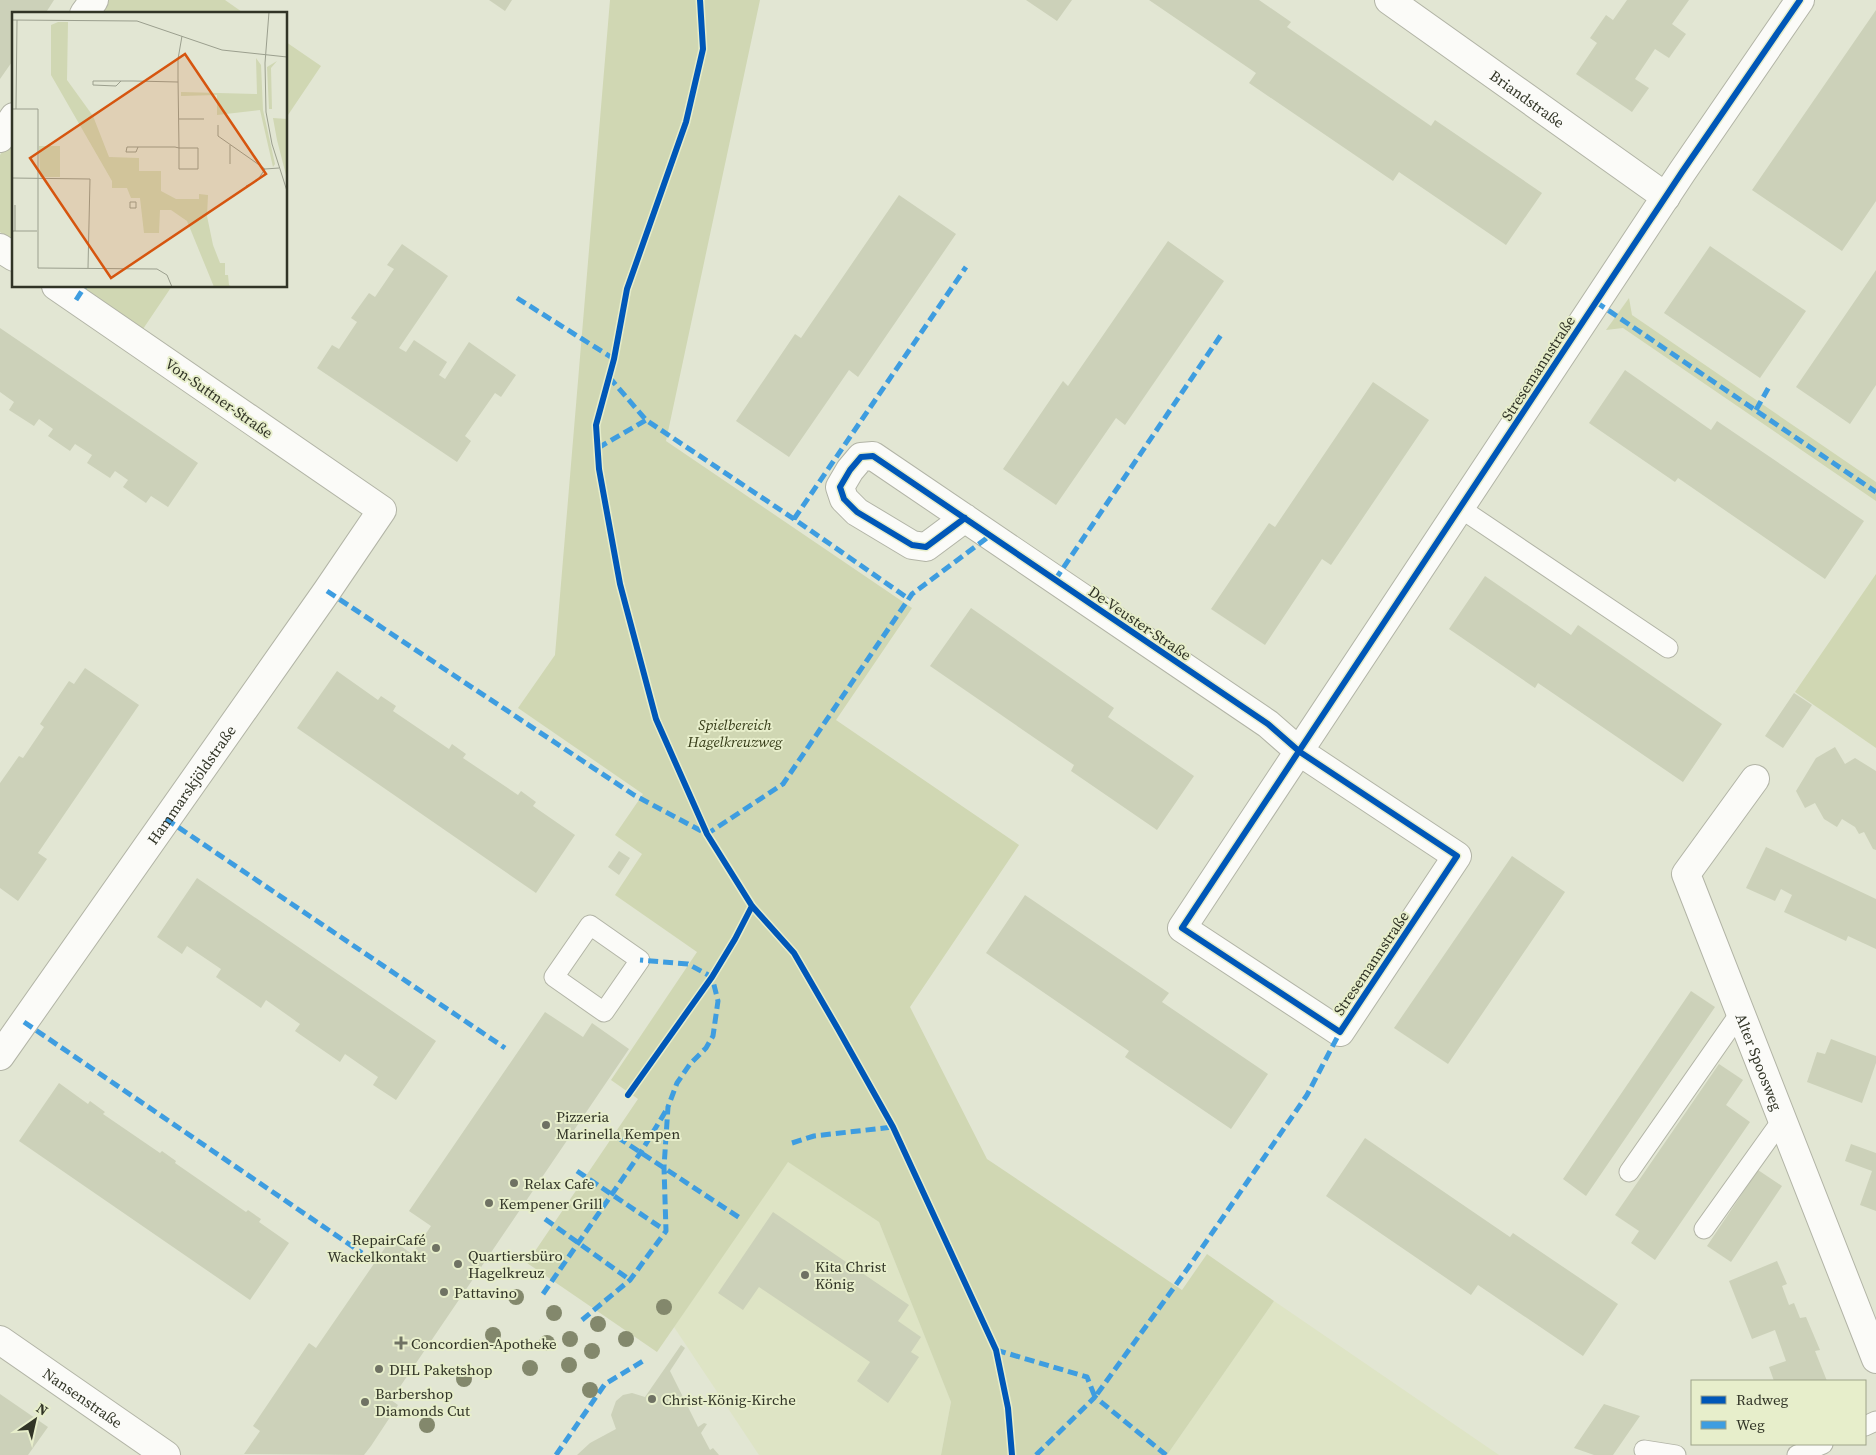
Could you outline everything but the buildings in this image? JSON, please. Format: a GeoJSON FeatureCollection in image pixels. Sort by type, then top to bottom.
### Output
{"type":"FeatureCollection","features":[{"type":"Feature","properties":{"kind":"street"},"geometry":{"type":"LineString","coordinates":[[85,12],[94,0]]}},
{"type":"Feature","properties":{"kind":"street","name":"Briandstraße"},"geometry":{"type":"LineString","coordinates":[[1389,0],[1666,197]]}},
{"type":"Feature","properties":{"kind":"street","name":"Stresemannstraße"},"geometry":{"type":"LineString","coordinates":[[1300,752],[1457,856],[1340,1032],[1182,928],[1666,197],[1800,0]]}},
{"type":"Feature","properties":{"kind":"street"},"geometry":{"type":"LineString","coordinates":[[0,138],[12,120]]}},
{"type":"Feature","properties":{"kind":"street"},"geometry":{"type":"LineString","coordinates":[[0,248],[12,256]]}},
{"type":"Feature","properties":{"kind":"street","name":"Von-Suttner-Straße"},"geometry":{"type":"LineString","coordinates":[[59,288],[382,510]]}},
{"type":"Feature","properties":{"kind":"street","name":"Hammarskjöldstraße"},"geometry":{"type":"LineString","coordinates":[[0,1056],[322,599],[382,510]]}},
{"type":"Feature","properties":{"kind":"street","name":"De-Veuster-Straße"},"geometry":{"type":"LineString","coordinates":[[965,518],[1268,724],[1300,752]]}},
{"type":"Feature","properties":{"kind":"street","name":"Alter Spoosweg"},"geometry":{"type":"LineString","coordinates":[[1755,778],[1686,874],[1876,1359]]}},
{"type":"Feature","properties":{"kind":"street","name":"Nansenstraße"},"geometry":{"type":"LineString","coordinates":[[0,1340],[166,1455]]}},
{"type":"Feature","properties":{"kind":"lane"},"geometry":{"type":"LineString","coordinates":[[1460,508],[1668,648]]}},
{"type":"Feature","properties":{"kind":"lane"},"geometry":{"type":"LineString","coordinates":[[590,925],[640,960],[604,1012],[554,977],[590,925]]}},
{"type":"Feature","properties":{"kind":"lane"},"geometry":{"type":"LineString","coordinates":[[1629,1172],[1740,1013]]}},
{"type":"Feature","properties":{"kind":"lane"},"geometry":{"type":"LineString","coordinates":[[1704,1230],[1782,1120]]}},
{"type":"Feature","properties":{"kind":"lane"},"geometry":{"type":"LineString","coordinates":[[1797,1455],[1821,1445]]}},
{"type":"Feature","properties":{"kind":"lane"},"geometry":{"type":"LineString","coordinates":[[1644,1450],[1676,1455]]}},
{"type":"Feature","properties":{"kind":"shaded area","name":"Kita Christ König"},"geometry":{"type":"Polygon","coordinates":[[[787,1161],[879,1222],[951,1402],[941,1455],[759,1455],[674,1327],[787,1161]]]}},
{"type":"Feature","properties":{"kind":"shaded area"},"geometry":{"type":"Polygon","coordinates":[[[1274,1301],[1499,1455],[1167,1455],[1274,1301]]]}},
{"type":"Feature","properties":{"kind":"green space"},"geometry":{"type":"Polygon","coordinates":[[[106,0],[225,0],[242,12],[97,12],[106,0]]]}},
{"type":"Feature","properties":{"kind":"green space","name":"Spielbereich Hagelkreuzweg"},"geometry":{"type":"Polygon","coordinates":[[[610,0],[760,0],[666,441],[912,608],[836,720],[1019,845],[910,1007],[987,1159],[1182,1290],[1207,1254],[1274,1301],[1167,1455],[941,1455],[951,1402],[879,1222],[788,1162],[657,1352],[527,1263],[638,1099],[611,1080],[697,952],[615,895],[642,854],[615,835],[643,794],[518,708],[555,655],[610,0]]]}},
{"type":"Feature","properties":{"kind":"green space"},"geometry":{"type":"Polygon","coordinates":[[[288,43],[321,66],[288,115],[288,43]]]}},
{"type":"Feature","properties":{"kind":"green space"},"geometry":{"type":"Polygon","coordinates":[[[12,137],[12,240],[0,232],[0,155],[12,137]]]}},
{"type":"Feature","properties":{"kind":"green space"},"geometry":{"type":"Polygon","coordinates":[[[83,288],[171,288],[143,329],[83,288]]]}},
{"type":"Feature","properties":{"kind":"green space"},"geometry":{"type":"Polygon","coordinates":[[[1629,298],[1632,315],[1876,482],[1876,501],[1623,328],[1606,330],[1629,298]]]}},
{"type":"Feature","properties":{"kind":"green space"},"geometry":{"type":"Polygon","coordinates":[[[1876,574],[1876,748],[1795,692],[1876,574]]]}},
{"type":"Feature","properties":{"kind":"marked path"},"geometry":{"type":"LineString","coordinates":[[794,519],[966,267]]}},
{"type":"Feature","properties":{"kind":"marked path"},"geometry":{"type":"LineString","coordinates":[[76,300],[84,288]]}},
{"type":"Feature","properties":{"kind":"marked path"},"geometry":{"type":"LineString","coordinates":[[517,298],[614,359]]}},
{"type":"Feature","properties":{"kind":"marked path"},"geometry":{"type":"LineString","coordinates":[[1596,302],[1876,492]]}},
{"type":"Feature","properties":{"kind":"marked path"},"geometry":{"type":"LineString","coordinates":[[1055,580],[1223,332]]}},
{"type":"Feature","properties":{"kind":"marked path"},"geometry":{"type":"LineString","coordinates":[[609,377],[646,420],[909,599]]}},
{"type":"Feature","properties":{"kind":"marked path"},"geometry":{"type":"LineString","coordinates":[[1756,410],[1770,385]]}},
{"type":"Feature","properties":{"kind":"marked path"},"geometry":{"type":"LineString","coordinates":[[598,448],[646,420]]}},
{"type":"Feature","properties":{"kind":"marked path"},"geometry":{"type":"LineString","coordinates":[[327,591],[634,795],[707,834],[783,784],[912,594],[991,535]]}},
{"type":"Feature","properties":{"kind":"marked path"},"geometry":{"type":"LineString","coordinates":[[166,819],[505,1048]]}},
{"type":"Feature","properties":{"kind":"marked path"},"geometry":{"type":"LineString","coordinates":[[582,1320],[630,1280],[666,1231],[664,1167],[668,1107],[677,1083],[690,1064],[706,1048],[713,1036],[718,1001],[712,977],[688,964],[640,960]]}},
{"type":"Feature","properties":{"kind":"marked path"},"geometry":{"type":"LineString","coordinates":[[24,1022],[362,1253]]}},
{"type":"Feature","properties":{"kind":"marked path"},"geometry":{"type":"LineString","coordinates":[[996,1350],[1087,1377],[1095,1397],[1188,1268],[1307,1095],[1340,1032]]}},
{"type":"Feature","properties":{"kind":"marked path"},"geometry":{"type":"LineString","coordinates":[[543,1294],[641,1152],[667,1109]]}},
{"type":"Feature","properties":{"kind":"marked path"},"geometry":{"type":"LineString","coordinates":[[792,1143],[814,1136],[893,1127]]}},
{"type":"Feature","properties":{"kind":"marked path"},"geometry":{"type":"LineString","coordinates":[[605,1129],[740,1218]]}},
{"type":"Feature","properties":{"kind":"marked path"},"geometry":{"type":"LineString","coordinates":[[577,1171],[666,1231]]}},
{"type":"Feature","properties":{"kind":"marked path"},"geometry":{"type":"LineString","coordinates":[[545,1219],[630,1280]]}},
{"type":"Feature","properties":{"kind":"marked path"},"geometry":{"type":"LineString","coordinates":[[556,1455],[605,1384],[643,1361]]}},
{"type":"Feature","properties":{"kind":"marked path"},"geometry":{"type":"LineString","coordinates":[[1036,1455],[1095,1397],[1166,1455]]}},
{"type":"Feature","properties":{"kind":"cycle path"},"geometry":{"type":"LineString","coordinates":[[700,0],[703,49],[686,122],[627,289],[614,359],[596,425],[599,469],[620,584],[656,719],[707,834],[752,906],[794,953],[893,1127],[996,1350],[1008,1408],[1012,1455]]}},
{"type":"Feature","properties":{"kind":"cycle path"},"geometry":{"type":"LineString","coordinates":[[965,518],[926,547],[912,545],[857,512],[844,499],[840,487],[850,470],[861,457],[873,456],[1268,724],[1300,752],[1457,856],[1340,1032],[1182,928],[1682,172],[1800,0]]}},
{"type":"Feature","properties":{"kind":"cycle path"},"geometry":{"type":"LineString","coordinates":[[628,1095],[712,977],[752,906]]}},
{"type":"Feature","properties":{"kind":"place","name":"Pizzeria Marinella Kempen"},"geometry":{"type":"Point","coordinates":[546,1125]}},
{"type":"Feature","properties":{"kind":"place","name":"Relax Cafe"},"geometry":{"type":"Point","coordinates":[514,1183]}},
{"type":"Feature","properties":{"kind":"place","name":"Kempener Grill"},"geometry":{"type":"Point","coordinates":[489,1203]}},
{"type":"Feature","properties":{"kind":"place","name":"RepairCafé Wackelkontakt"},"geometry":{"type":"Point","coordinates":[436,1248]}},
{"type":"Feature","properties":{"kind":"place","name":"Quartiersbüro Hagelkreuz"},"geometry":{"type":"Point","coordinates":[458,1264]}},
{"type":"Feature","properties":{"kind":"place","name":"Kita Christ König"},"geometry":{"type":"Point","coordinates":[805,1275]}},
{"type":"Feature","properties":{"kind":"place","name":"Pattavino"},"geometry":{"type":"Point","coordinates":[444,1292]}},
{"type":"Feature","properties":{"kind":"place","name":"Concordien-Apotheke"},"geometry":{"type":"Point","coordinates":[401,1343]}},
{"type":"Feature","properties":{"kind":"place","name":"DHL Paketshop"},"geometry":{"type":"Point","coordinates":[379,1369]}},
{"type":"Feature","properties":{"kind":"place","name":"Christ-König-Kirche"},"geometry":{"type":"Point","coordinates":[652,1399]}},
{"type":"Feature","properties":{"kind":"place","name":"Barbershop Diamonds Cut"},"geometry":{"type":"Point","coordinates":[365,1402]}}]}
